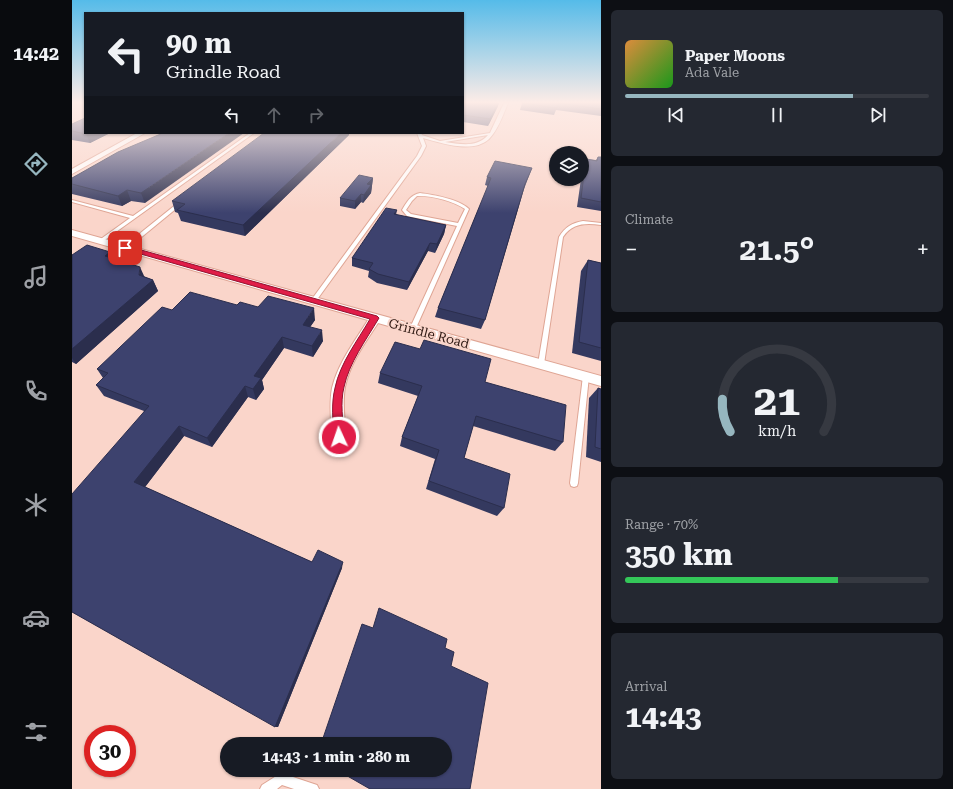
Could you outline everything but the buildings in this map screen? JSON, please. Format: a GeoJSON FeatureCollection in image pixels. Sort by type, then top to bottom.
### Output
{"type":"FeatureCollection","features":[{"type":"Feature","properties":{"kind":"street"},"geometry":{"type":"LineString","coordinates":[[72,172],[130,140]]}},
{"type":"Feature","properties":{"kind":"street"},"geometry":{"type":"LineString","coordinates":[[72,165],[81,167]]}},
{"type":"Feature","properties":{"kind":"street","name":"Grindle Road"},"geometry":{"type":"LineString","coordinates":[[72,233],[601,381]]}},
{"type":"Feature","properties":{"kind":"street"},"geometry":{"type":"LineString","coordinates":[[339,437],[337,405],[340,387],[346,368],[375,318]]}},
{"type":"Feature","properties":{"kind":"lane"},"geometry":{"type":"LineString","coordinates":[[100,241],[242,140]]}},
{"type":"Feature","properties":{"kind":"lane"},"geometry":{"type":"LineString","coordinates":[[314,300],[420,156],[424,146],[422,140]]}},
{"type":"Feature","properties":{"kind":"lane"},"geometry":{"type":"LineString","coordinates":[[434,140],[460,145],[476,144],[487,140]]}},
{"type":"Feature","properties":{"kind":"lane"},"geometry":{"type":"LineString","coordinates":[[424,146],[437,141],[446,140]]}},
{"type":"Feature","properties":{"kind":"lane"},"geometry":{"type":"LineString","coordinates":[[218,157],[224,158]]}},
{"type":"Feature","properties":{"kind":"lane"},"geometry":{"type":"LineString","coordinates":[[413,328],[467,208],[462,204],[421,194],[413,197],[404,210],[409,215],[459,225]]}},
{"type":"Feature","properties":{"kind":"lane"},"geometry":{"type":"LineString","coordinates":[[125,248],[186,199]]}},
{"type":"Feature","properties":{"kind":"lane"},"geometry":{"type":"LineString","coordinates":[[72,201],[133,217]]}},
{"type":"Feature","properties":{"kind":"lane"},"geometry":{"type":"LineString","coordinates":[[541,364],[561,237],[565,229],[574,224],[588,222],[601,224]]}},
{"type":"Feature","properties":{"kind":"lane"},"geometry":{"type":"LineString","coordinates":[[574,484],[586,376]]}},
{"type":"Feature","properties":{"kind":"lane"},"geometry":{"type":"LineString","coordinates":[[266,789],[282,779],[313,789]]}},
{"type":"Feature","properties":{"kind":"route"},"geometry":{"type":"LineString","coordinates":[[125,248],[375,318],[346,368],[340,387],[337,405],[339,437]]}}]}
